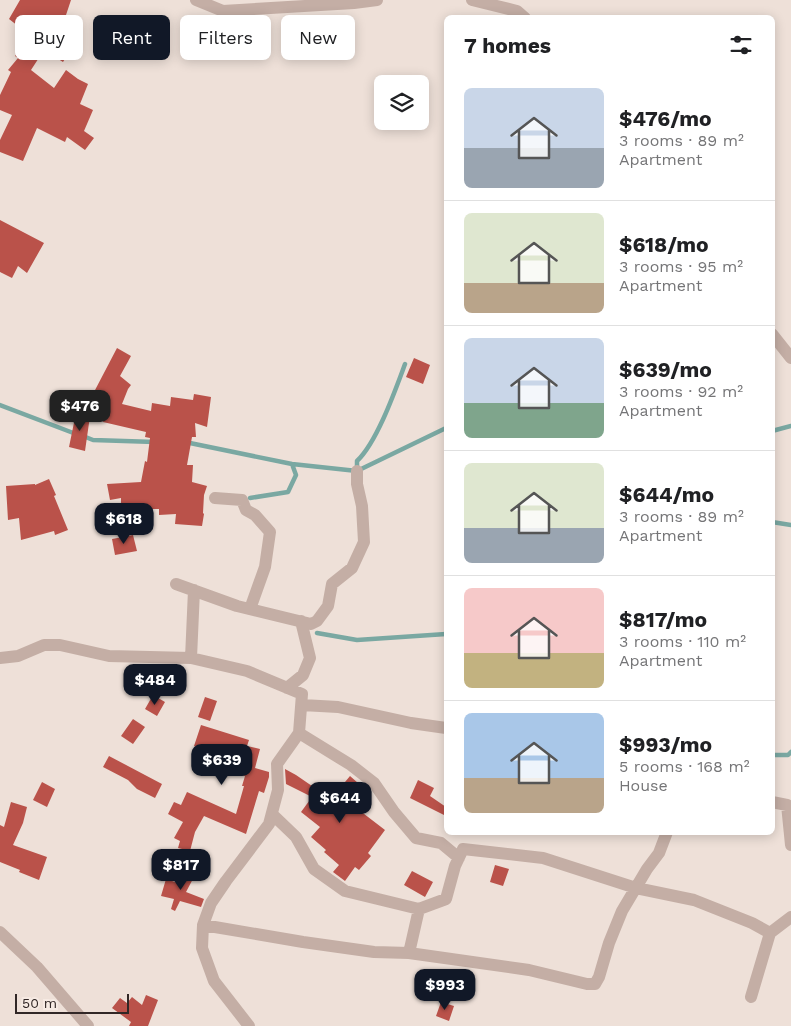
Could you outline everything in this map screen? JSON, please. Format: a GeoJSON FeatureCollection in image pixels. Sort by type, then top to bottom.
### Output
{"type":"FeatureCollection","features":[{"type":"Feature","properties":{"kind":"street"},"geometry":{"type":"LineString","coordinates":[[196,0],[223,11],[377,0]]}},
{"type":"Feature","properties":{"kind":"street"},"geometry":{"type":"LineString","coordinates":[[472,0],[517,10],[522,15]]}},
{"type":"Feature","properties":{"kind":"street"},"geometry":{"type":"LineString","coordinates":[[775,338],[791,358]]}},
{"type":"Feature","properties":{"kind":"street"},"geometry":{"type":"LineString","coordinates":[[176,584],[237,606],[311,624],[317,621],[328,606],[332,584],[352,568],[364,542],[362,506],[357,484],[357,471]]}},
{"type":"Feature","properties":{"kind":"street"},"geometry":{"type":"LineString","coordinates":[[215,498],[242,500],[246,510],[255,516],[270,532],[265,566],[250,609]]}},
{"type":"Feature","properties":{"kind":"street"},"geometry":{"type":"LineString","coordinates":[[191,658],[194,590]]}},
{"type":"Feature","properties":{"kind":"street"},"geometry":{"type":"LineString","coordinates":[[287,688],[303,675],[310,658],[301,621]]}},
{"type":"Feature","properties":{"kind":"street"},"geometry":{"type":"LineString","coordinates":[[0,658],[18,656],[44,645],[60,645],[109,656],[191,658],[247,671],[302,694],[299,733],[277,764],[278,790],[269,824],[226,881],[211,904],[203,925],[202,948],[214,981],[249,1026]]}},
{"type":"Feature","properties":{"kind":"street"},"geometry":{"type":"LineString","coordinates":[[302,705],[338,707],[411,723],[444,728]]}},
{"type":"Feature","properties":{"kind":"street"},"geometry":{"type":"LineString","coordinates":[[299,733],[351,764],[374,783],[394,812],[416,838],[441,843],[459,858]]}},
{"type":"Feature","properties":{"kind":"street"},"geometry":{"type":"LineString","coordinates":[[775,803],[787,805],[791,844]]}},
{"type":"Feature","properties":{"kind":"street"},"geometry":{"type":"LineString","coordinates":[[272,814],[296,837],[314,869],[345,891],[419,909],[446,899],[455,866],[463,849],[542,858],[636,888],[694,900],[770,933]]}},
{"type":"Feature","properties":{"kind":"street"},"geometry":{"type":"LineString","coordinates":[[203,925],[374,952],[409,953],[529,970],[587,984],[595,984],[622,911],[659,853],[666,835]]}},
{"type":"Feature","properties":{"kind":"street"},"geometry":{"type":"LineString","coordinates":[[409,953],[419,909]]}},
{"type":"Feature","properties":{"kind":"street"},"geometry":{"type":"LineString","coordinates":[[751,998],[770,933],[791,917]]}},
{"type":"Feature","properties":{"kind":"street"},"geometry":{"type":"LineString","coordinates":[[0,932],[37,967],[88,1026]]}},
{"type":"Feature","properties":{"kind":"building"},"geometry":{"type":"Polygon","coordinates":[[[20,0],[71,0],[66,15],[15,15],[15,24],[9,19],[20,0]]]}},
{"type":"Feature","properties":{"kind":"building"},"geometry":{"type":"Polygon","coordinates":[[[16,60],[38,60],[31,70],[54,88],[66,70],[88,84],[80,104],[93,110],[84,131],[94,138],[85,150],[67,137],[65,142],[37,128],[23,161],[0,152],[0,140],[12,115],[0,110],[0,95],[11,72],[8,70],[16,60]]]}},
{"type":"Feature","properties":{"kind":"building"},"geometry":{"type":"Polygon","coordinates":[[[0,220],[44,243],[27,273],[18,266],[12,278],[0,272],[0,220]]]}},
{"type":"Feature","properties":{"kind":"building"},"geometry":{"type":"Polygon","coordinates":[[[117,348],[131,356],[120,376],[131,385],[122,404],[151,411],[152,403],[170,406],[171,397],[193,400],[194,394],[211,397],[207,427],[195,423],[196,437],[192,437],[187,465],[193,465],[192,482],[207,486],[204,495],[202,526],[175,524],[176,514],[159,515],[159,509],[143,509],[143,504],[121,505],[121,498],[110,500],[107,484],[141,482],[145,461],[147,462],[150,438],[145,437],[146,432],[103,422],[109,395],[94,392],[117,348]]]}},
{"type":"Feature","properties":{"kind":"building"},"geometry":{"type":"Polygon","coordinates":[[[414,358],[430,365],[423,384],[406,377],[414,358]]]}},
{"type":"Feature","properties":{"kind":"building"},"geometry":{"type":"Polygon","coordinates":[[[76,413],[90,416],[85,451],[69,447],[76,413]]]}},
{"type":"Feature","properties":{"kind":"building"},"geometry":{"type":"Polygon","coordinates":[[[49,479],[68,530],[55,535],[54,531],[21,540],[19,518],[8,520],[6,486],[35,485],[49,479]]]}},
{"type":"Feature","properties":{"kind":"building"},"geometry":{"type":"Polygon","coordinates":[[[133,535],[137,551],[115,555],[112,539],[133,535]]]}},
{"type":"Feature","properties":{"kind":"building"},"geometry":{"type":"Polygon","coordinates":[[[153,695],[165,702],[157,716],[145,709],[153,695]]]}},
{"type":"Feature","properties":{"kind":"building"},"geometry":{"type":"Polygon","coordinates":[[[205,697],[217,701],[210,721],[198,717],[205,697]]]}},
{"type":"Feature","properties":{"kind":"building"},"geometry":{"type":"Polygon","coordinates":[[[133,719],[145,727],[133,744],[121,736],[133,719]]]}},
{"type":"Feature","properties":{"kind":"building"},"geometry":{"type":"Polygon","coordinates":[[[201,725],[249,740],[247,746],[260,749],[255,768],[269,772],[269,777],[264,793],[259,791],[246,834],[204,816],[195,832],[190,851],[178,848],[180,841],[174,838],[183,822],[168,814],[174,802],[181,805],[187,792],[236,814],[245,776],[209,767],[212,752],[194,746],[201,725]]]}},
{"type":"Feature","properties":{"kind":"building"},"geometry":{"type":"Polygon","coordinates":[[[109,756],[162,784],[155,798],[137,789],[128,780],[103,767],[109,756]]]}},
{"type":"Feature","properties":{"kind":"building"},"geometry":{"type":"Polygon","coordinates":[[[285,769],[328,797],[337,786],[340,788],[350,776],[366,790],[355,807],[385,830],[368,853],[371,856],[359,870],[355,867],[345,881],[333,872],[339,865],[311,837],[320,827],[301,812],[312,797],[286,784],[285,769]]]}},
{"type":"Feature","properties":{"kind":"building"},"geometry":{"type":"Polygon","coordinates":[[[418,780],[434,788],[430,796],[444,806],[444,815],[410,798],[418,780]]]}},
{"type":"Feature","properties":{"kind":"building"},"geometry":{"type":"Polygon","coordinates":[[[42,782],[55,789],[47,807],[33,800],[42,782]]]}},
{"type":"Feature","properties":{"kind":"building"},"geometry":{"type":"Polygon","coordinates":[[[11,802],[27,807],[23,823],[13,845],[47,857],[39,880],[0,862],[0,825],[4,827],[11,802]]]}},
{"type":"Feature","properties":{"kind":"building"},"geometry":{"type":"Polygon","coordinates":[[[495,865],[509,869],[503,886],[490,882],[495,865]]]}},
{"type":"Feature","properties":{"kind":"building"},"geometry":{"type":"Polygon","coordinates":[[[182,869],[194,877],[186,892],[204,899],[201,907],[180,901],[175,911],[171,909],[174,899],[161,896],[166,879],[178,883],[182,869]]]}},
{"type":"Feature","properties":{"kind":"building"},"geometry":{"type":"Polygon","coordinates":[[[412,871],[433,882],[425,897],[404,885],[412,871]]]}},
{"type":"Feature","properties":{"kind":"building"},"geometry":{"type":"Polygon","coordinates":[[[146,995],[158,1000],[148,1026],[129,1026],[131,1022],[112,1008],[120,998],[127,1003],[132,997],[142,1005],[146,995]]]}},
{"type":"Feature","properties":{"kind":"building"},"geometry":{"type":"Polygon","coordinates":[[[441,1002],[454,1006],[449,1021],[436,1016],[441,1002]]]}},
{"type":"Feature","properties":{"kind":"waterway"},"geometry":{"type":"LineString","coordinates":[[357,470],[357,461],[372,442],[391,402],[405,364]]}},
{"type":"Feature","properties":{"kind":"waterway"},"geometry":{"type":"LineString","coordinates":[[0,405],[76,434]]}},
{"type":"Feature","properties":{"kind":"waterway"},"geometry":{"type":"LineString","coordinates":[[775,430],[791,426]]}},
{"type":"Feature","properties":{"kind":"waterway"},"geometry":{"type":"LineString","coordinates":[[185,442],[292,464],[357,471],[444,429]]}},
{"type":"Feature","properties":{"kind":"waterway"},"geometry":{"type":"LineString","coordinates":[[83,436],[93,440],[155,442]]}},
{"type":"Feature","properties":{"kind":"waterway"},"geometry":{"type":"LineString","coordinates":[[250,498],[288,492],[296,475],[292,464]]}},
{"type":"Feature","properties":{"kind":"waterway"},"geometry":{"type":"LineString","coordinates":[[775,522],[791,525]]}},
{"type":"Feature","properties":{"kind":"waterway"},"geometry":{"type":"LineString","coordinates":[[317,633],[357,640],[444,634]]}},
{"type":"Feature","properties":{"kind":"waterway"},"geometry":{"type":"LineString","coordinates":[[775,755],[788,755],[791,752]]}}]}
